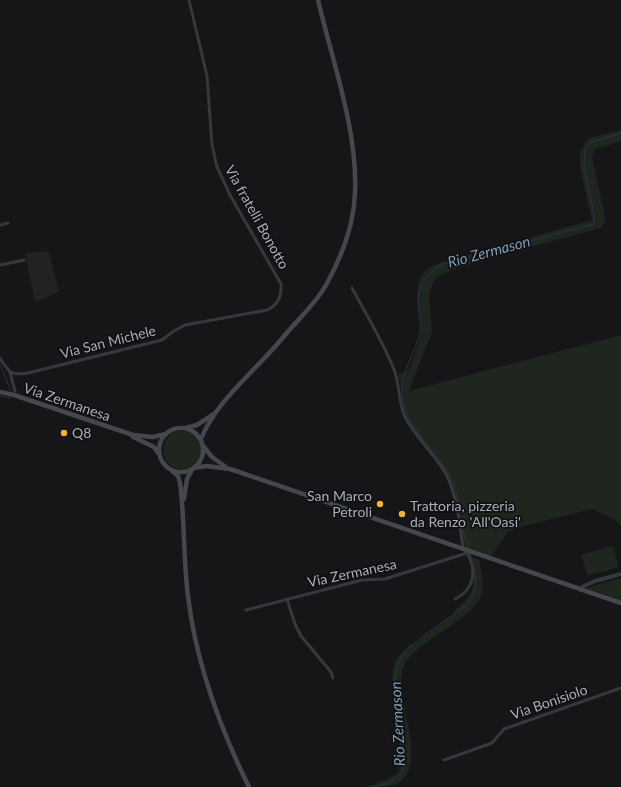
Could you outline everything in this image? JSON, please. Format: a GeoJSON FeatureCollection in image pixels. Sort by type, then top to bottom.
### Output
{"type":"FeatureCollection","features":[{"type":"Feature","properties":{"kind":"main road"},"geometry":{"type":"LineString","coordinates":[[249,787],[226,739],[213,704],[196,641],[186,578],[183,507],[186,482],[202,456],[201,441],[214,414],[264,360],[326,286],[338,261],[352,213],[355,194],[355,164],[351,133],[318,0]]}},
{"type":"Feature","properties":{"kind":"main road","name":"Via Zermanesa"},"geometry":{"type":"LineString","coordinates":[[0,392],[14,395],[126,433],[154,447],[163,463],[172,470],[180,481],[183,507]]}},
{"type":"Feature","properties":{"kind":"main road","name":"Via Zermanesa"},"geometry":{"type":"LineString","coordinates":[[126,433],[150,437],[166,434],[172,430],[197,425],[214,414]]}},
{"type":"Feature","properties":{"kind":"main road"},"geometry":{"type":"LineString","coordinates":[[184,428],[194,432],[212,456],[230,469]]}},
{"type":"Feature","properties":{"kind":"main road"},"geometry":{"type":"LineString","coordinates":[[160,457],[160,444],[166,434]]}},
{"type":"Feature","properties":{"kind":"main road"},"geometry":{"type":"LineString","coordinates":[[172,470],[179,472],[206,466],[230,469],[621,603]]}},
{"type":"Feature","properties":{"kind":"street","name":"Via fratelli Bonotto"},"geometry":{"type":"LineString","coordinates":[[189,0],[207,76],[212,145],[217,167],[230,195],[281,284],[281,294],[277,303]]}},
{"type":"Feature","properties":{"kind":"street"},"geometry":{"type":"LineString","coordinates":[[0,225],[8,223]]}},
{"type":"Feature","properties":{"kind":"street"},"geometry":{"type":"LineString","coordinates":[[0,265],[24,260]]}},
{"type":"Feature","properties":{"kind":"street"},"geometry":{"type":"LineString","coordinates":[[352,288],[393,366],[405,416],[447,477],[455,504],[463,548],[467,553],[472,572],[472,582],[467,591],[455,599]]}},
{"type":"Feature","properties":{"kind":"street","name":"Via San Michele"},"geometry":{"type":"LineString","coordinates":[[10,372],[18,374],[28,373],[162,340],[174,331],[186,325],[267,310],[277,303]]}},
{"type":"Feature","properties":{"kind":"street"},"geometry":{"type":"LineString","coordinates":[[0,358],[10,372],[15,391]]}},
{"type":"Feature","properties":{"kind":"street","name":"Via Zermanesa"},"geometry":{"type":"LineString","coordinates":[[246,610],[362,580],[386,579],[467,553]]}},
{"type":"Feature","properties":{"kind":"street"},"geometry":{"type":"LineString","coordinates":[[581,590],[582,587],[595,581],[621,574]]}},
{"type":"Feature","properties":{"kind":"street"},"geometry":{"type":"LineString","coordinates":[[288,599],[298,630],[331,672],[333,678]]}},
{"type":"Feature","properties":{"kind":"street","name":"Via Bonisiolo"},"geometry":{"type":"LineString","coordinates":[[444,760],[492,743],[504,729],[621,688]]}},
{"type":"Feature","properties":{"kind":"shaded area"},"geometry":{"type":"Polygon","coordinates":[[[621,130],[621,141],[595,149],[592,157],[605,216],[605,221],[601,228],[490,258],[452,270],[435,278],[429,294],[432,332],[409,391],[621,335],[621,526],[615,520],[592,509],[516,528],[508,532],[491,556],[465,548],[448,475],[412,427],[406,415],[398,374],[409,370],[419,341],[421,323],[418,298],[419,281],[429,268],[443,262],[592,220],[580,168],[580,151],[589,138],[621,130]]]}},
{"type":"Feature","properties":{"kind":"shaded area"},"geometry":{"type":"Polygon","coordinates":[[[49,251],[59,292],[35,302],[25,253],[49,251]]]}},
{"type":"Feature","properties":{"kind":"shaded area"},"geometry":{"type":"Polygon","coordinates":[[[178,431],[186,431],[198,440],[201,450],[198,460],[192,466],[186,469],[178,469],[166,460],[163,454],[163,446],[172,434],[178,431]]]}},
{"type":"Feature","properties":{"kind":"shaded area"},"geometry":{"type":"Polygon","coordinates":[[[613,546],[618,565],[617,568],[589,575],[586,571],[581,555],[613,546]]]}},
{"type":"Feature","properties":{"kind":"shaded area"},"geometry":{"type":"Polygon","coordinates":[[[470,556],[479,559],[483,588],[478,602],[458,621],[419,648],[404,666],[402,679],[403,694],[411,744],[411,759],[408,772],[399,783],[366,787],[388,779],[398,773],[401,750],[392,677],[394,662],[411,643],[412,646],[455,613],[454,610],[462,604],[471,593],[473,573],[470,556]]]}},
{"type":"Feature","properties":{"kind":"shaded area"},"geometry":{"type":"Polygon","coordinates":[[[621,578],[621,600],[586,588],[621,578]]]}},
{"type":"Feature","properties":{"kind":"waterway","name":"Rio Zermason"},"geometry":{"type":"LineString","coordinates":[[458,507],[456,490],[450,476],[420,436],[404,407],[402,390],[404,375],[420,330],[418,298],[421,286],[428,276],[440,265],[594,224],[594,214],[584,167],[585,149],[592,142],[621,133]]}},
{"type":"Feature","properties":{"kind":"waterway"},"geometry":{"type":"LineString","coordinates":[[0,364],[11,391]]}},
{"type":"Feature","properties":{"kind":"waterway"},"geometry":{"type":"LineString","coordinates":[[0,396],[10,398]]}},
{"type":"Feature","properties":{"kind":"waterway","name":"Rio Zermason"},"geometry":{"type":"LineString","coordinates":[[461,524],[469,550]]}},
{"type":"Feature","properties":{"kind":"waterway","name":"Rio Zermason"},"geometry":{"type":"LineString","coordinates":[[470,553],[471,559]]}},
{"type":"Feature","properties":{"kind":"waterway","name":"Rio Zermason"},"geometry":{"type":"LineString","coordinates":[[374,787],[390,783],[403,771],[395,696],[397,668],[402,656],[414,644],[467,605],[474,592],[476,583],[474,568]]}},
{"type":"Feature","properties":{"kind":"place","name":"Q8"},"geometry":{"type":"Point","coordinates":[64,433]}},
{"type":"Feature","properties":{"kind":"place","name":"San Marco Petroli"},"geometry":{"type":"Point","coordinates":[380,504]}},
{"type":"Feature","properties":{"kind":"place","name":"Trattoria, pizzeria da Renzo 'All'Oasi'"},"geometry":{"type":"Point","coordinates":[402,514]}}]}
